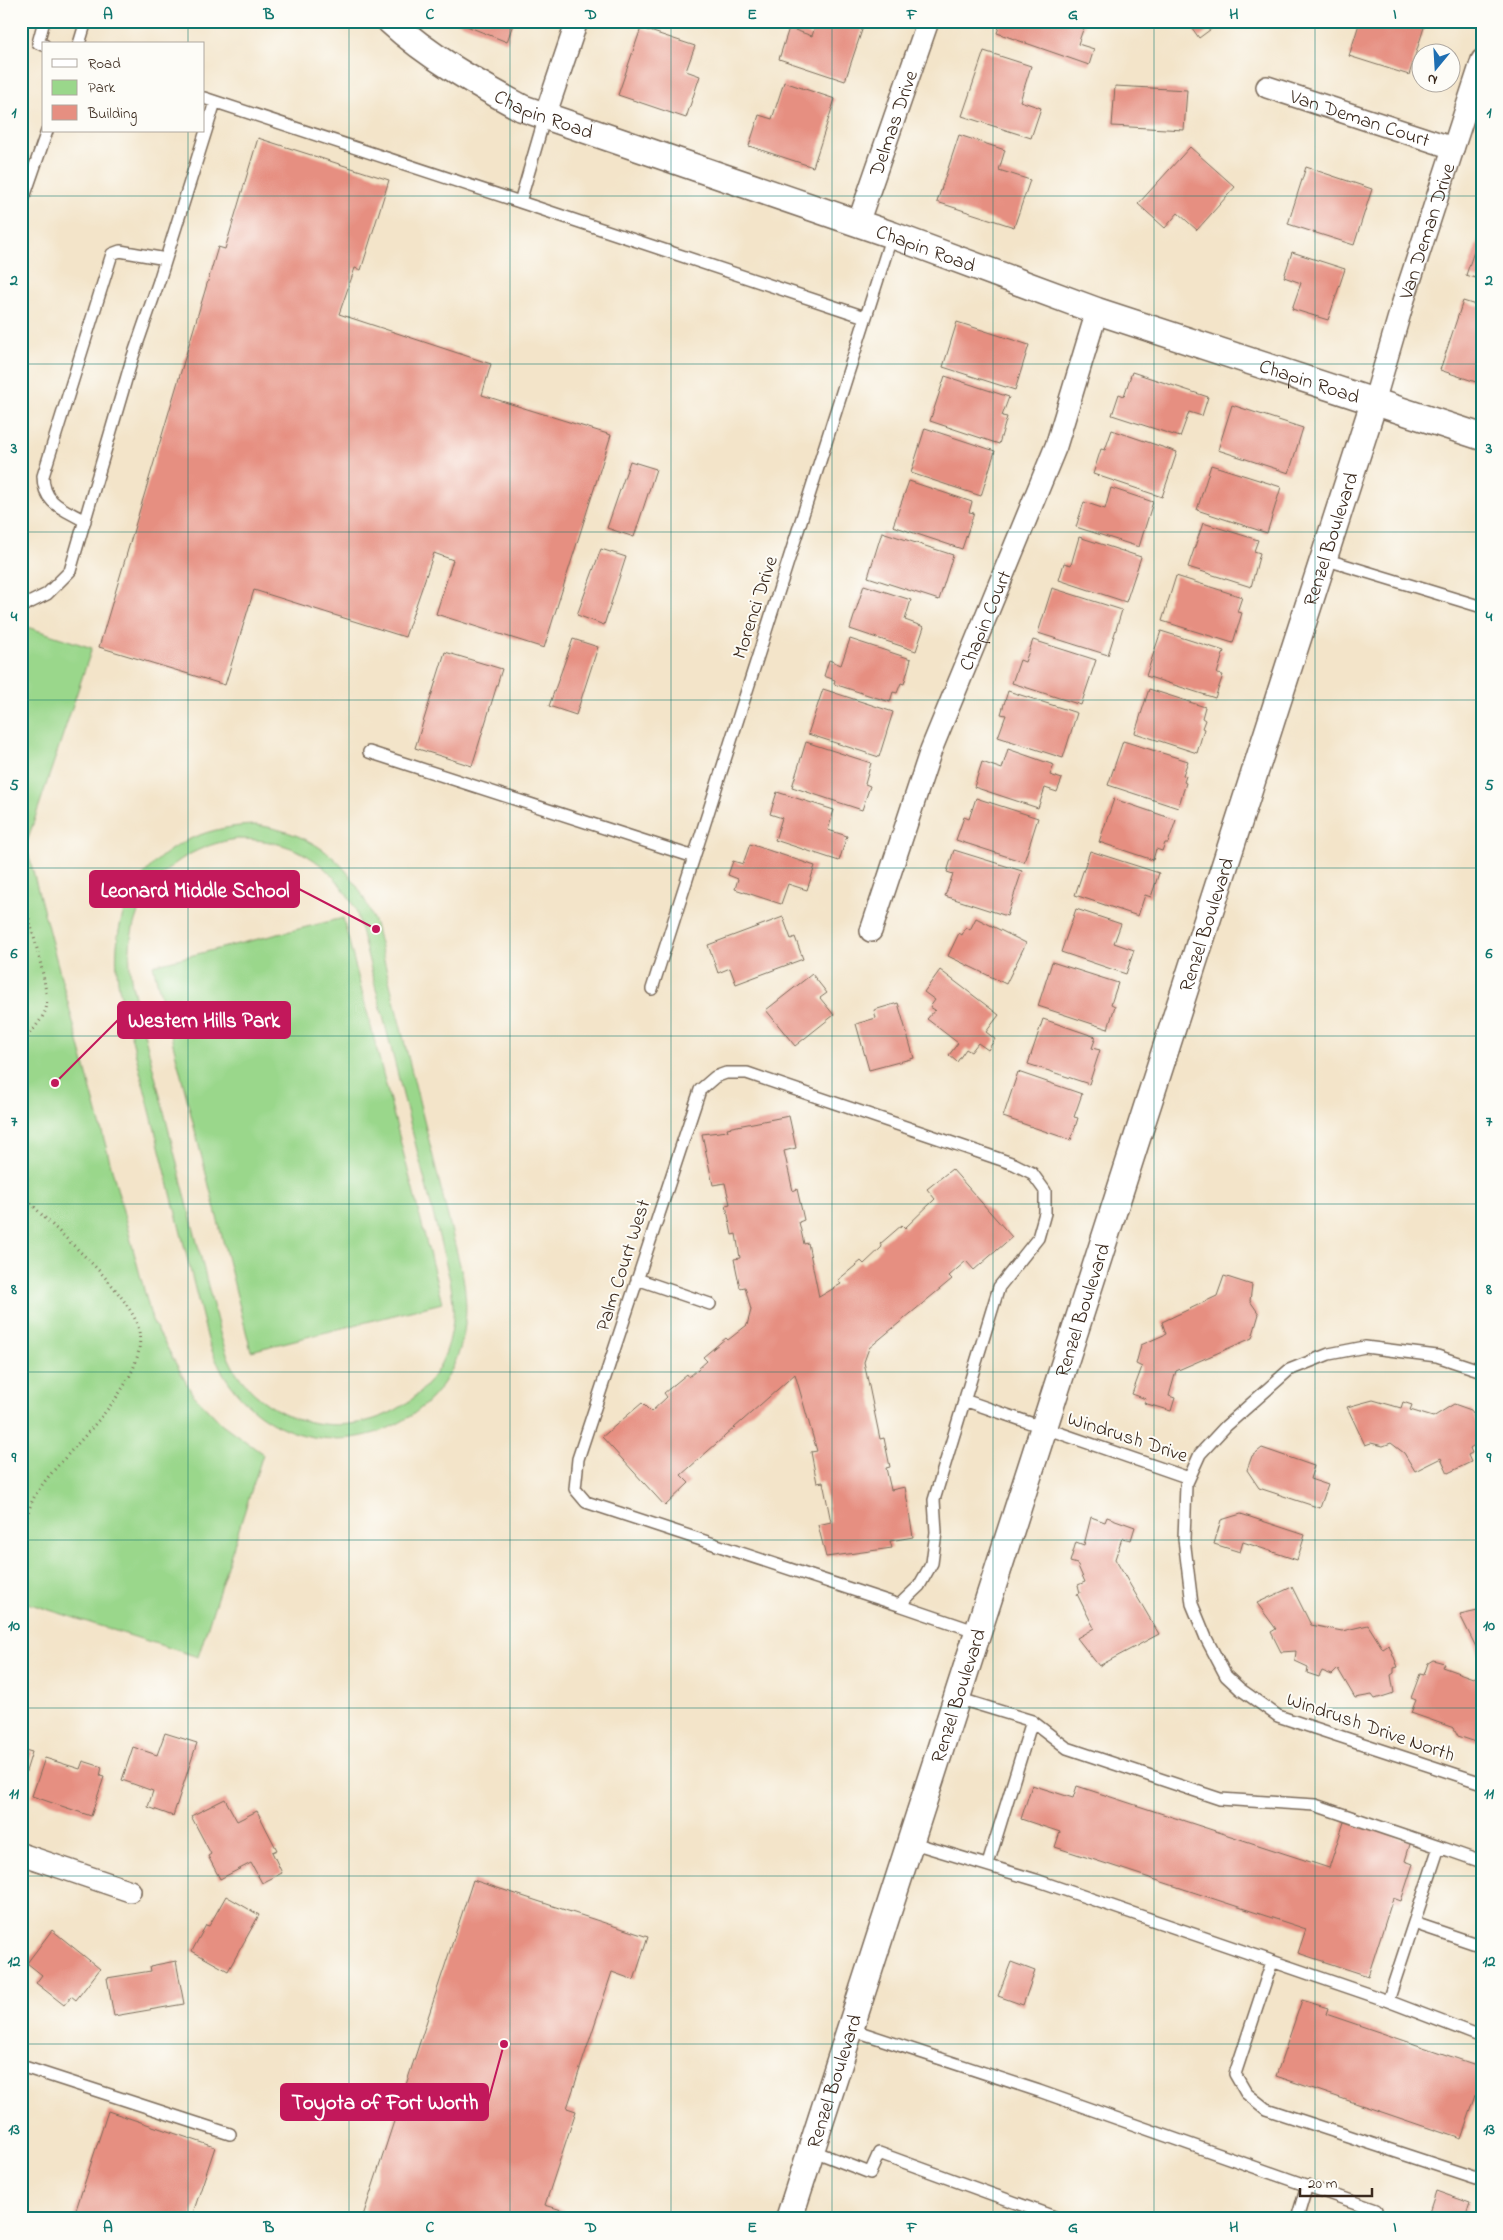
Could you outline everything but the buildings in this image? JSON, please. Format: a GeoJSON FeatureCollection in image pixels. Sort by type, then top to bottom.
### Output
{"type":"FeatureCollection","features":[{"type":"Feature","properties":{"kind":"street","name":"Chapin Road"},"geometry":{"type":"LineString","coordinates":[[390,21],[409,39],[479,84],[522,108],[892,235],[1097,310],[1482,438]]}},
{"type":"Feature","properties":{"kind":"street"},"geometry":{"type":"LineString","coordinates":[[545,116],[577,21]]}},
{"type":"Feature","properties":{"kind":"street","name":"Delmas Drive"},"geometry":{"type":"LineString","coordinates":[[858,224],[928,21]]}},
{"type":"Feature","properties":{"kind":"street","name":"Van Deman Drive"},"geometry":{"type":"LineString","coordinates":[[1374,402],[1404,299],[1482,60]]}},
{"type":"Feature","properties":{"kind":"street","name":"Van Deman Court"},"geometry":{"type":"LineString","coordinates":[[1267,87],[1453,148]]}},
{"type":"Feature","properties":{"kind":"street","name":"Chapin Court"},"geometry":{"type":"LineString","coordinates":[[872,930],[931,750],[1056,446],[1097,310]]}},
{"type":"Feature","properties":{"kind":"street","name":"Renzel Boulevard"},"geometry":{"type":"LineString","coordinates":[[789,2219],[1374,402]]}},
{"type":"Feature","properties":{"kind":"street"},"geometry":{"type":"LineString","coordinates":[[21,1854],[130,1891]]}},
{"type":"Feature","properties":{"kind":"lane"},"geometry":{"type":"LineString","coordinates":[[42,44],[38,43],[44,21]]}},
{"type":"Feature","properties":{"kind":"lane"},"geometry":{"type":"LineString","coordinates":[[80,42],[86,21]]}},
{"type":"Feature","properties":{"kind":"lane"},"geometry":{"type":"LineString","coordinates":[[205,98],[865,317]]}},
{"type":"Feature","properties":{"kind":"lane"},"geometry":{"type":"LineString","coordinates":[[21,607],[47,594],[70,571],[132,359],[166,259],[215,102]]}},
{"type":"Feature","properties":{"kind":"lane"},"geometry":{"type":"LineString","coordinates":[[520,202],[545,116]]}},
{"type":"Feature","properties":{"kind":"lane"},"geometry":{"type":"LineString","coordinates":[[21,206],[47,132]]}},
{"type":"Feature","properties":{"kind":"lane","name":"Morenci Drive"},"geometry":{"type":"LineString","coordinates":[[652,990],[892,235]]}},
{"type":"Feature","properties":{"kind":"lane"},"geometry":{"type":"LineString","coordinates":[[85,521],[49,500],[43,488],[43,476],[112,254],[120,251],[166,259]]}},
{"type":"Feature","properties":{"kind":"lane"},"geometry":{"type":"LineString","coordinates":[[1324,559],[1482,607]]}},
{"type":"Feature","properties":{"kind":"lane"},"geometry":{"type":"LineString","coordinates":[[369,752],[694,856]]}},
{"type":"Feature","properties":{"kind":"lane","name":"Palm Court West"},"geometry":{"type":"LineString","coordinates":[[747,1072],[1014,1164],[1032,1173],[1045,1191],[1045,1212],[1038,1238],[999,1286],[934,1500],[936,1532],[932,1563],[919,1586],[899,1605],[586,1502],[575,1490],[578,1459],[637,1279],[700,1090],[715,1076],[726,1073],[747,1072]]}},
{"type":"Feature","properties":{"kind":"lane"},"geometry":{"type":"LineString","coordinates":[[637,1279],[710,1304]]}},
{"type":"Feature","properties":{"kind":"lane","name":"Windrush Drive"},"geometry":{"type":"LineString","coordinates":[[1044,1428],[1189,1478],[1200,1454],[1226,1426],[1289,1370],[1329,1354],[1365,1347],[1390,1349],[1437,1356],[1482,1372]]}},
{"type":"Feature","properties":{"kind":"lane"},"geometry":{"type":"LineString","coordinates":[[964,1400],[1044,1428]]}},
{"type":"Feature","properties":{"kind":"lane","name":"Windrush Drive North"},"geometry":{"type":"LineString","coordinates":[[1189,1478],[1186,1486],[1184,1539],[1192,1604],[1206,1638],[1226,1676],[1240,1689],[1278,1716],[1482,1783]]}},
{"type":"Feature","properties":{"kind":"lane"},"geometry":{"type":"LineString","coordinates":[[899,1605],[978,1632]]}},
{"type":"Feature","properties":{"kind":"lane"},"geometry":{"type":"LineString","coordinates":[[956,1698],[1032,1721],[1067,1748],[1220,1799],[1315,1805],[1482,1862]]}},
{"type":"Feature","properties":{"kind":"lane"},"geometry":{"type":"LineString","coordinates":[[988,1864],[1032,1721]]}},
{"type":"Feature","properties":{"kind":"lane"},"geometry":{"type":"LineString","coordinates":[[910,1842],[988,1864],[1388,2001],[1482,2037]]}},
{"type":"Feature","properties":{"kind":"lane"},"geometry":{"type":"LineString","coordinates":[[1388,2001],[1439,1847]]}},
{"type":"Feature","properties":{"kind":"lane"},"geometry":{"type":"LineString","coordinates":[[1414,1923],[1482,1946]]}},
{"type":"Feature","properties":{"kind":"lane"},"geometry":{"type":"LineString","coordinates":[[1272,1962],[1235,2074],[1246,2093],[1266,2108],[1482,2180]]}},
{"type":"Feature","properties":{"kind":"lane"},"geometry":{"type":"LineString","coordinates":[[850,2029],[1039,2091],[1376,2210]]}},
{"type":"Feature","properties":{"kind":"lane"},"geometry":{"type":"LineString","coordinates":[[21,2066],[230,2134]]}},
{"type":"Feature","properties":{"kind":"lane"},"geometry":{"type":"LineString","coordinates":[[811,2150],[870,2173],[879,2153],[1060,2219]]}},
{"type":"Feature","properties":{"kind":"lane"},"geometry":{"type":"LineString","coordinates":[[1297,2219],[1307,2186]]}},
{"type":"Feature","properties":{"kind":"path"},"geometry":{"type":"LineString","coordinates":[[21,890],[45,987],[47,1004],[45,1012],[21,1044]]}},
{"type":"Feature","properties":{"kind":"path"},"geometry":{"type":"LineString","coordinates":[[21,1192],[44,1219],[115,1289],[134,1316],[140,1329],[141,1341],[134,1367],[111,1404],[35,1495],[21,1537]]}},
{"type":"Feature","properties":{"kind":"green space"},"geometry":{"type":"Polygon","coordinates":[[[21,625],[92,648],[26,845],[152,1320],[192,1393],[222,1424],[263,1454],[198,1657],[21,1601],[21,625]]]}},
{"type":"Feature","properties":{"kind":"green space"},"geometry":{"type":"Polygon","coordinates":[[[256,825],[278,829],[298,836],[331,856],[356,885],[366,903],[375,924],[463,1277],[463,1336],[444,1382],[411,1416],[368,1435],[321,1438],[276,1424],[236,1392],[208,1340],[119,988],[117,954],[121,923],[130,896],[146,872],[167,853],[192,838],[222,829],[256,825]],[[236,839],[209,846],[186,856],[167,870],[151,888],[139,909],[132,932],[130,957],[132,985],[221,1337],[231,1364],[261,1399],[291,1416],[324,1424],[358,1423],[390,1413],[417,1395],[439,1368],[451,1333],[453,1320],[450,1280],[356,910],[334,878],[307,856],[292,848],[256,840],[236,839]]]}},
{"type":"Feature","properties":{"kind":"green space"},"geometry":{"type":"Polygon","coordinates":[[[343,918],[442,1303],[251,1351],[153,965],[343,918]]]}},
{"type":"Feature","properties":{"kind":"place","name":"Leonard Middle School"},"geometry":{"type":"Point","coordinates":[376,929]}},
{"type":"Feature","properties":{"kind":"place","name":"Western Hills Park"},"geometry":{"type":"Point","coordinates":[55,1083]}},
{"type":"Feature","properties":{"kind":"place","name":"Toyota of Fort Worth"},"geometry":{"type":"Point","coordinates":[504,2044]}}]}
